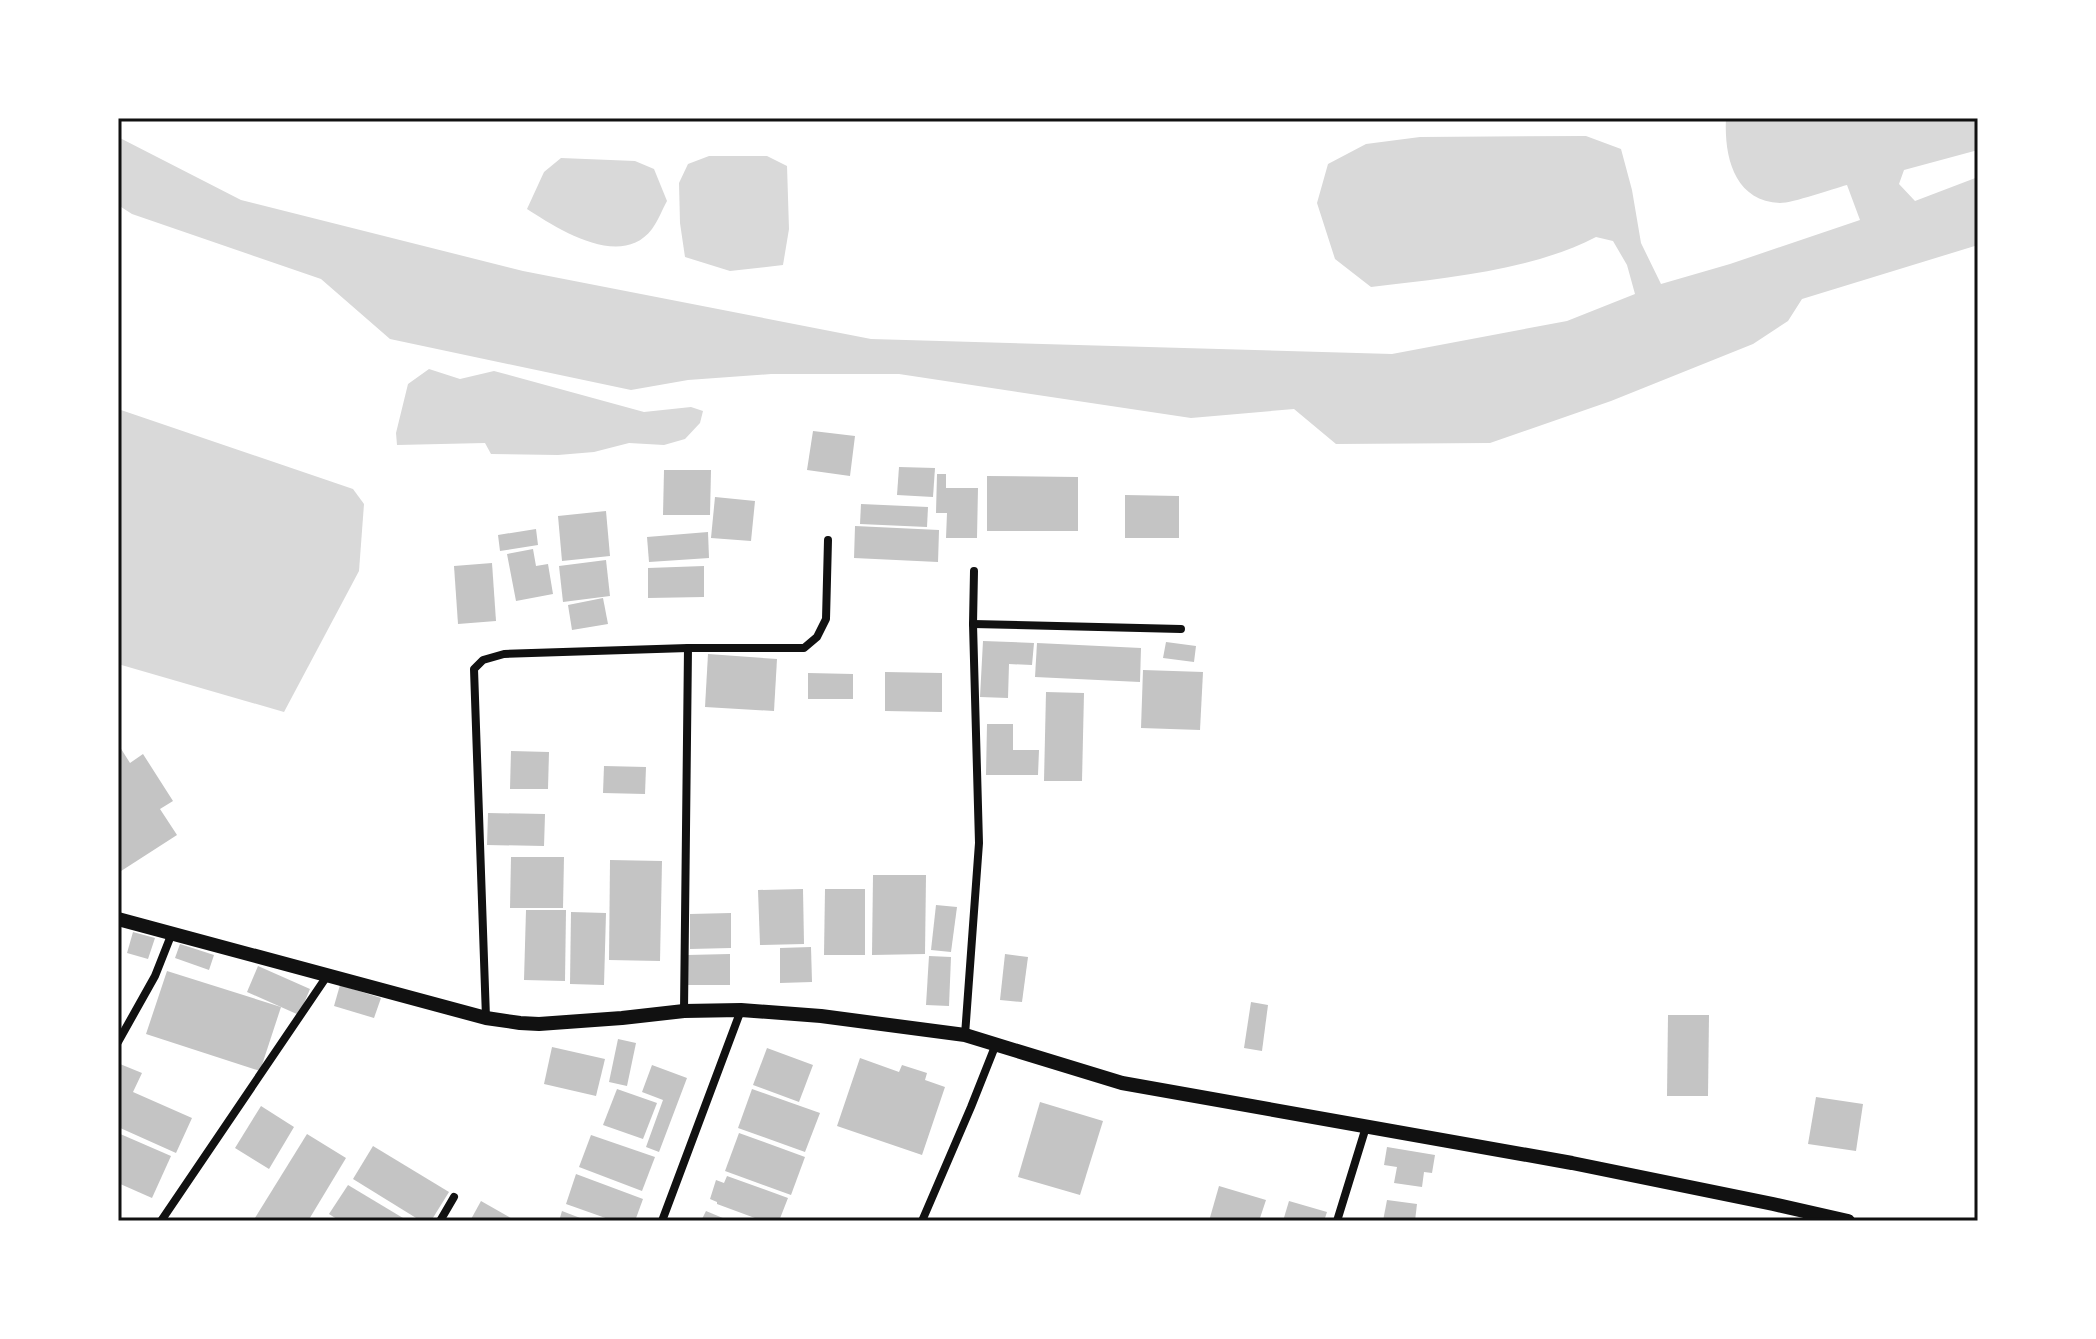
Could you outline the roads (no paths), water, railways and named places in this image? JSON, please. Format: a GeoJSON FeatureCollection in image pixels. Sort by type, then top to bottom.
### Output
{"type":"FeatureCollection","features":[{"type":"Feature","properties":{"kind":"street"},"geometry":{"type":"LineString","coordinates":[[486,1018],[474,669],[483,660],[504,654],[804,648],[817,637],[826,619],[828,540]]}},
{"type":"Feature","properties":{"kind":"street"},"geometry":{"type":"LineString","coordinates":[[965,1035],[979,843],[974,571]]}},
{"type":"Feature","properties":{"kind":"street"},"geometry":{"type":"LineString","coordinates":[[973,624],[1181,629]]}},
{"type":"Feature","properties":{"kind":"street"},"geometry":{"type":"LineString","coordinates":[[684,1011],[688,648]]}},
{"type":"Feature","properties":{"kind":"street"},"geometry":{"type":"LineString","coordinates":[[118,919],[486,1018],[539,1024],[684,1011],[741,1010],[821,1016],[965,1035],[1122,1083],[1572,1163],[1848,1221]]}},
{"type":"Feature","properties":{"kind":"street"},"geometry":{"type":"LineString","coordinates":[[118,1042],[155,976],[172,933]]}},
{"type":"Feature","properties":{"kind":"street"},"geometry":{"type":"LineString","coordinates":[[161,1221],[327,976]]}},
{"type":"Feature","properties":{"kind":"street"},"geometry":{"type":"LineString","coordinates":[[662,1221],[741,1010]]}},
{"type":"Feature","properties":{"kind":"street"},"geometry":{"type":"LineString","coordinates":[[922,1221],[996,1043]]}},
{"type":"Feature","properties":{"kind":"street"},"geometry":{"type":"LineString","coordinates":[[1337,1221],[1366,1127]]}},
{"type":"Feature","properties":{"kind":"street"},"geometry":{"type":"LineString","coordinates":[[440,1221],[454,1197]]}}]}
